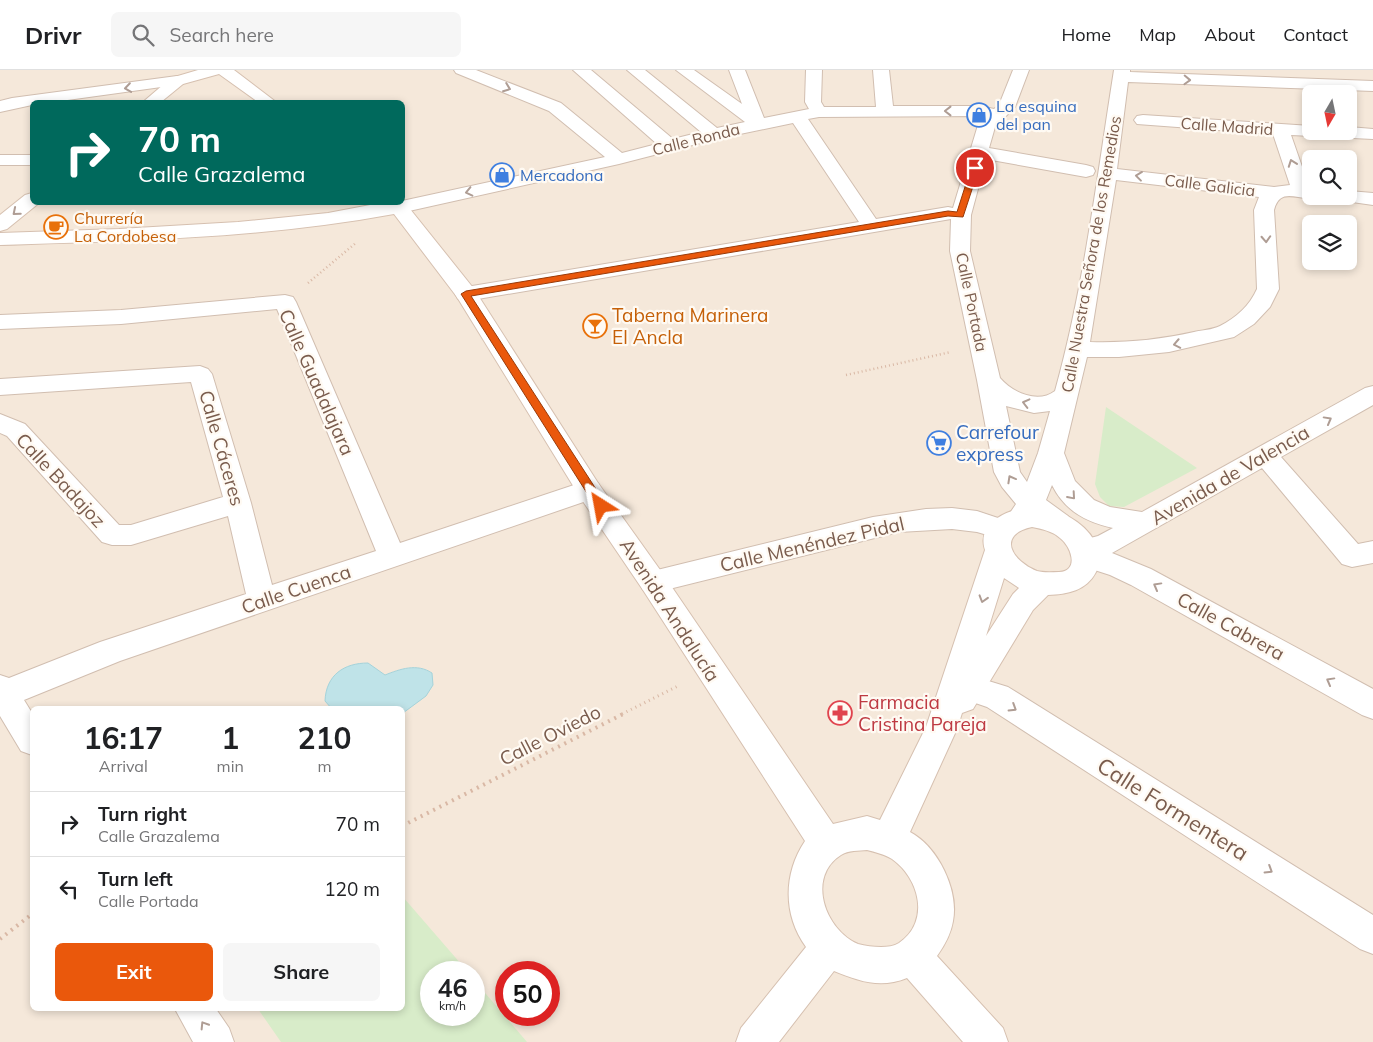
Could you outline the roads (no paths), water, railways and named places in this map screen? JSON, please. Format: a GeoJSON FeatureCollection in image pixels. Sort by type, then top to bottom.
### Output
{"type":"FeatureCollection","features":[{"type":"Feature","properties":{"kind":"street"},"geometry":{"type":"LineString","coordinates":[[36,100],[177,82],[216,70]]}},
{"type":"Feature","properties":{"kind":"street"},"geometry":{"type":"LineString","coordinates":[[224,70],[265,100]]}},
{"type":"Feature","properties":{"kind":"street"},"geometry":{"type":"LineString","coordinates":[[462,70],[489,74],[555,107],[619,158]]}},
{"type":"Feature","properties":{"kind":"street"},"geometry":{"type":"LineString","coordinates":[[582,70],[669,145]]}},
{"type":"Feature","properties":{"kind":"street"},"geometry":{"type":"LineString","coordinates":[[635,70],[714,134]]}},
{"type":"Feature","properties":{"kind":"street"},"geometry":{"type":"LineString","coordinates":[[684,70],[758,124]]}},
{"type":"Feature","properties":{"kind":"street"},"geometry":{"type":"LineString","coordinates":[[737,70],[758,124]]}},
{"type":"Feature","properties":{"kind":"street"},"geometry":{"type":"LineString","coordinates":[[814,70],[813,102],[819,112]]}},
{"type":"Feature","properties":{"kind":"street"},"geometry":{"type":"LineString","coordinates":[[881,70],[885,110]]}},
{"type":"Feature","properties":{"kind":"street","name":"Calle Portada"},"geometry":{"type":"LineString","coordinates":[[1013,525],[1012,483],[1007,472],[989,380],[960,251],[960,215],[987,125],[1007,107],[1021,70]]}},
{"type":"Feature","properties":{"kind":"street"},"geometry":{"type":"LineString","coordinates":[[1122,74],[1373,86]]}},
{"type":"Feature","properties":{"kind":"street","name":"Calle Nuestra Señora de los Remedios"},"geometry":{"type":"LineString","coordinates":[[1013,525],[1051,453],[1078,349],[1108,175],[1122,74]]}},
{"type":"Feature","properties":{"kind":"street"},"geometry":{"type":"LineString","coordinates":[[154,100],[177,82]]}},
{"type":"Feature","properties":{"kind":"street"},"geometry":{"type":"LineString","coordinates":[[0,107],[30,101]]}},
{"type":"Feature","properties":{"kind":"street","name":"Calle Ronda"},"geometry":{"type":"LineString","coordinates":[[405,204],[619,158],[714,134],[819,112],[885,110],[980,111],[996,115]]}},
{"type":"Feature","properties":{"kind":"street"},"geometry":{"type":"LineString","coordinates":[[797,116],[871,226]]}},
{"type":"Feature","properties":{"kind":"street","name":"Calle Madrid"},"geometry":{"type":"LineString","coordinates":[[1143,120],[1302,130]]}},
{"type":"Feature","properties":{"kind":"street"},"geometry":{"type":"LineString","coordinates":[[1280,129],[1302,188]]}},
{"type":"Feature","properties":{"kind":"street"},"geometry":{"type":"LineString","coordinates":[[1358,133],[1373,134]]}},
{"type":"Feature","properties":{"kind":"street"},"geometry":{"type":"LineString","coordinates":[[980,152],[1086,171]]}},
{"type":"Feature","properties":{"kind":"street"},"geometry":{"type":"LineString","coordinates":[[0,160],[30,160]]}},
{"type":"Feature","properties":{"kind":"street","name":"Calle Galicia"},"geometry":{"type":"LineString","coordinates":[[1108,175],[1118,174],[1274,193],[1287,190],[1302,192]]}},
{"type":"Feature","properties":{"kind":"street"},"geometry":{"type":"LineString","coordinates":[[1078,349],[1119,350],[1170,346],[1226,332],[1246,319],[1262,302],[1268,289],[1264,210],[1267,199],[1274,193]]}},
{"type":"Feature","properties":{"kind":"street"},"geometry":{"type":"LineString","coordinates":[[1357,197],[1373,199]]}},
{"type":"Feature","properties":{"kind":"street"},"geometry":{"type":"LineString","coordinates":[[0,226],[30,201]]}},
{"type":"Feature","properties":{"kind":"street","name":"Calle Ronda"},"geometry":{"type":"LineString","coordinates":[[0,239],[107,236],[238,228],[320,220],[398,205]]}},
{"type":"Feature","properties":{"kind":"street","name":"Avenida Andalucía"},"geometry":{"type":"LineString","coordinates":[[398,205],[466,294],[589,490],[653,582],[827,845]]}},
{"type":"Feature","properties":{"kind":"street"},"geometry":{"type":"LineString","coordinates":[[466,294],[948,213],[960,215]]}},
{"type":"Feature","properties":{"kind":"street","name":"Calle Guadalajara"},"geometry":{"type":"LineString","coordinates":[[0,322],[121,317],[285,302],[392,557]]}},
{"type":"Feature","properties":{"kind":"street","name":"Calle Cáceres"},"geometry":{"type":"LineString","coordinates":[[0,387],[200,374],[238,503],[262,600]]}},
{"type":"Feature","properties":{"kind":"street"},"geometry":{"type":"LineString","coordinates":[[989,380],[999,392],[1017,401],[1034,405],[1050,404],[1061,400],[1067,394]]}},
{"type":"Feature","properties":{"kind":"street","name":"Avenida de Valencia"},"geometry":{"type":"LineString","coordinates":[[1086,553],[1146,523],[1373,394]]}},
{"type":"Feature","properties":{"kind":"street","name":"Calle Badajoz"},"geometry":{"type":"LineString","coordinates":[[0,423],[16,430],[112,534],[131,535],[238,503]]}},
{"type":"Feature","properties":{"kind":"street"},"geometry":{"type":"LineString","coordinates":[[1051,453],[1057,475],[1070,495],[1082,506],[1116,520],[1146,523]]}},
{"type":"Feature","properties":{"kind":"street"},"geometry":{"type":"LineString","coordinates":[[1265,455],[1362,554]]}},
{"type":"Feature","properties":{"kind":"street","name":"Calle Cuenca"},"geometry":{"type":"LineString","coordinates":[[2,691],[111,651],[589,490]]}},
{"type":"Feature","properties":{"kind":"street","name":"Calle Menéndez Pidal"},"geometry":{"type":"LineString","coordinates":[[653,582],[896,522],[958,518],[1013,525]]}},
{"type":"Feature","properties":{"kind":"street"},"geometry":{"type":"LineString","coordinates":[[1046,518],[1071,530],[1086,553],[1085,566],[1080,576],[1070,582],[1056,585],[1041,584],[1027,580],[1014,572],[1004,563],[1013,525],[1046,518]]}},
{"type":"Feature","properties":{"kind":"street"},"geometry":{"type":"LineString","coordinates":[[889,839],[941,729],[1013,525]]}},
{"type":"Feature","properties":{"kind":"street","name":"Calle Cabrera"},"geometry":{"type":"LineString","coordinates":[[1086,553],[1142,577],[1373,704]]}},
{"type":"Feature","properties":{"kind":"street"},"geometry":{"type":"LineString","coordinates":[[941,729],[1023,602],[1041,584]]}},
{"type":"Feature","properties":{"kind":"street","name":"Calle Formentera"},"geometry":{"type":"LineString","coordinates":[[969,688],[997,697],[1373,936]]}},
{"type":"Feature","properties":{"kind":"street"},"geometry":{"type":"LineString","coordinates":[[2,691],[30,738]]}},
{"type":"Feature","properties":{"kind":"street"},"geometry":{"type":"LineString","coordinates":[[867,833],[889,839],[906,849],[921,864],[932,882],[936,903],[935,923],[926,941],[912,956],[893,964],[872,966],[852,961],[830,947],[816,931],[808,911],[805,892],[807,874],[814,857],[827,845],[846,835],[867,833]]}},
{"type":"Feature","properties":{"kind":"street"},"geometry":{"type":"LineString","coordinates":[[755,1042],[830,947]]}},
{"type":"Feature","properties":{"kind":"street"},"geometry":{"type":"LineString","coordinates":[[912,956],[989,1042]]}},
{"type":"Feature","properties":{"kind":"street"},"geometry":{"type":"LineString","coordinates":[[195,1011],[214,1042]]}},
{"type":"Feature","properties":{"kind":"water"},"geometry":{"type":"Polygon","coordinates":[[[368,663],[385,675],[408,668],[420,668],[432,673],[433,685],[426,696],[405,712],[405,706],[329,706],[325,701],[326,692],[333,678],[344,668],[368,663]]]}},
{"type":"Feature","properties":{"kind":"place","name":"La esquina del pan"},"geometry":{"type":"Point","coordinates":[979,115]}},
{"type":"Feature","properties":{"kind":"place","name":"Mercadona"},"geometry":{"type":"Point","coordinates":[502,175]}},
{"type":"Feature","properties":{"kind":"place","name":"Churrería La Cordobesa"},"geometry":{"type":"Point","coordinates":[56,227]}},
{"type":"Feature","properties":{"kind":"place","name":"Taberna Marinera El Ancla"},"geometry":{"type":"Point","coordinates":[595,326]}},
{"type":"Feature","properties":{"kind":"place","name":"Carrefour express"},"geometry":{"type":"Point","coordinates":[939,443]}},
{"type":"Feature","properties":{"kind":"place","name":"Farmacia Cristina Pareja"},"geometry":{"type":"Point","coordinates":[840,713]}}]}
